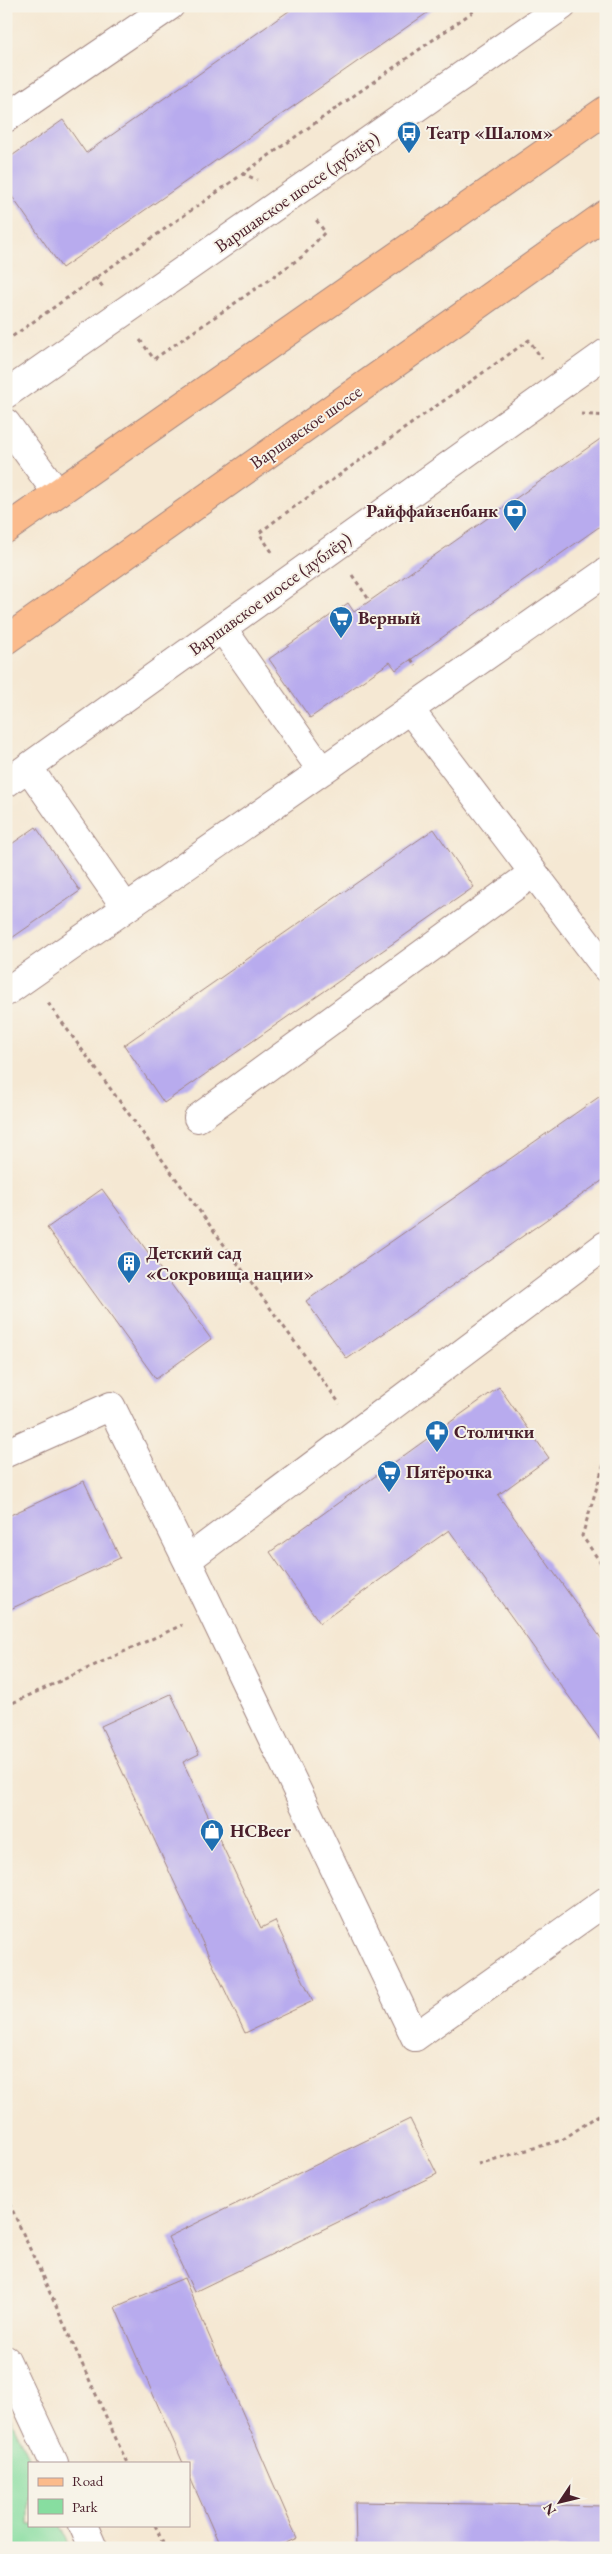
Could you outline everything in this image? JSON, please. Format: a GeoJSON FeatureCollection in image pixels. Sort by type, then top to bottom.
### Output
{"type":"FeatureCollection","features":[{"type":"Feature","properties":{"kind":"main road"},"geometry":{"type":"LineString","coordinates":[[6,529],[606,110]]}},
{"type":"Feature","properties":{"kind":"main road","name":"Варшавское шоссе"},"geometry":{"type":"LineString","coordinates":[[6,640],[606,214]]}},
{"type":"Feature","properties":{"kind":"street"},"geometry":{"type":"LineString","coordinates":[[6,118],[170,6]]}},
{"type":"Feature","properties":{"kind":"street","name":"Варшавское шоссе (дублёр)"},"geometry":{"type":"LineString","coordinates":[[6,394],[562,6]]}},
{"type":"Feature","properties":{"kind":"street","name":"Варшавское шоссе (дублёр)"},"geometry":{"type":"LineString","coordinates":[[6,783],[606,353]]}},
{"type":"Feature","properties":{"kind":"street"},"geometry":{"type":"LineString","coordinates":[[6,422],[57,493]]}},
{"type":"Feature","properties":{"kind":"street"},"geometry":{"type":"LineString","coordinates":[[6,992],[410,710],[601,585]]}},
{"type":"Feature","properties":{"kind":"street"},"geometry":{"type":"LineString","coordinates":[[222,628],[322,771]]}},
{"type":"Feature","properties":{"kind":"street"},"geometry":{"type":"LineString","coordinates":[[410,710],[606,968]]}},
{"type":"Feature","properties":{"kind":"street"},"geometry":{"type":"LineString","coordinates":[[28,767],[126,908]]}},
{"type":"Feature","properties":{"kind":"street"},"geometry":{"type":"LineString","coordinates":[[198,1118],[533,873]]}},
{"type":"Feature","properties":{"kind":"street"},"geometry":{"type":"LineString","coordinates":[[188,1560],[606,1245]]}},
{"type":"Feature","properties":{"kind":"street"},"geometry":{"type":"LineString","coordinates":[[6,1453],[111,1406],[188,1560],[414,2037],[606,1901]]}},
{"type":"Feature","properties":{"kind":"street"},"geometry":{"type":"LineString","coordinates":[[6,2360],[54,2462]]}},
{"type":"Feature","properties":{"kind":"street"},"geometry":{"type":"LineString","coordinates":[[83,2526],[93,2548]]}},
{"type":"Feature","properties":{"kind":"path"},"geometry":{"type":"LineString","coordinates":[[6,341],[481,6]]}},
{"type":"Feature","properties":{"kind":"path"},"geometry":{"type":"LineString","coordinates":[[138,337],[154,359],[303,256]]}},
{"type":"Feature","properties":{"kind":"path"},"geometry":{"type":"LineString","coordinates":[[274,554],[259,533],[282,515],[529,340],[541,358]]}},
{"type":"Feature","properties":{"kind":"path"},"geometry":{"type":"LineString","coordinates":[[581,414],[606,416]]}},
{"type":"Feature","properties":{"kind":"path"},"geometry":{"type":"LineString","coordinates":[[352,574],[370,601]]}},
{"type":"Feature","properties":{"kind":"path"},"geometry":{"type":"LineString","coordinates":[[28,976],[359,1431]]}},
{"type":"Feature","properties":{"kind":"path"},"geometry":{"type":"LineString","coordinates":[[606,1457],[582,1536],[606,1570]]}},
{"type":"Feature","properties":{"kind":"path"},"geometry":{"type":"LineString","coordinates":[[6,1706],[212,1611]]}},
{"type":"Feature","properties":{"kind":"path"},"geometry":{"type":"LineString","coordinates":[[478,2164],[562,2140],[606,2110]]}},
{"type":"Feature","properties":{"kind":"path"},"geometry":{"type":"LineString","coordinates":[[6,2196],[127,2462]]}},
{"type":"Feature","properties":{"kind":"path"},"geometry":{"type":"LineString","coordinates":[[155,2526],[165,2548]]}},
{"type":"Feature","properties":{"kind":"green space"},"geometry":{"type":"Polygon","coordinates":[[[6,2409],[31,2462],[28,2462],[28,2526],[60,2526],[71,2548],[14,2548],[6,2532],[6,2409]]]}},
{"type":"Feature","properties":{"kind":"building"},"geometry":{"type":"Polygon","coordinates":[[[296,6],[437,6],[62,268],[6,188],[6,160],[63,120],[86,153],[296,6]]]}},
{"type":"Feature","properties":{"kind":"building"},"geometry":{"type":"Polygon","coordinates":[[[606,435],[606,522],[396,670],[390,662],[310,718],[269,659],[348,603],[354,612],[606,435]]]}},
{"type":"Feature","properties":{"kind":"building"},"geometry":{"type":"Polygon","coordinates":[[[36,827],[80,891],[6,942],[6,848],[36,827]]]}},
{"type":"Feature","properties":{"kind":"building"},"geometry":{"type":"Polygon","coordinates":[[[434,829],[474,887],[164,1103],[124,1045],[434,829]]]}},
{"type":"Feature","properties":{"kind":"building"},"geometry":{"type":"Polygon","coordinates":[[[606,1092],[606,1178],[347,1359],[306,1301],[606,1092]]]}},
{"type":"Feature","properties":{"kind":"building","name":"Детский сад «Сокровища нации»"},"geometry":{"type":"Polygon","coordinates":[[[102,1189],[211,1339],[156,1379],[47,1228],[102,1189]]]}},
{"type":"Feature","properties":{"kind":"building"},"geometry":{"type":"Polygon","coordinates":[[[499,1387],[549,1458],[498,1495],[606,1645],[606,1748],[449,1530],[320,1623],[270,1552],[499,1387]]]}},
{"type":"Feature","properties":{"kind":"building"},"geometry":{"type":"Polygon","coordinates":[[[84,1481],[120,1558],[6,1611],[6,1517],[84,1481]]]}},
{"type":"Feature","properties":{"kind":"building"},"geometry":{"type":"Polygon","coordinates":[[[171,1694],[199,1754],[183,1762],[261,1928],[275,1921],[313,2001],[245,2033],[101,1726],[171,1694]]]}},
{"type":"Feature","properties":{"kind":"building"},"geometry":{"type":"Polygon","coordinates":[[[410,2119],[437,2174],[194,2292],[168,2237],[410,2119]]]}},
{"type":"Feature","properties":{"kind":"building"},"geometry":{"type":"Polygon","coordinates":[[[184,2278],[297,2538],[275,2548],[221,2548],[190,2477],[190,2462],[183,2462],[115,2307],[184,2278]]]}},
{"type":"Feature","properties":{"kind":"building"},"geometry":{"type":"Polygon","coordinates":[[[355,2502],[606,2506],[606,2548],[356,2548],[355,2502]]]}},
{"type":"Feature","properties":{"kind":"place","name":"Театр «Шалом»"},"geometry":{"type":"Point","coordinates":[409,154]}},
{"type":"Feature","properties":{"kind":"place","name":"Райффайзенбанк"},"geometry":{"type":"Point","coordinates":[515,532]}},
{"type":"Feature","properties":{"kind":"place","name":"Верный"},"geometry":{"type":"Point","coordinates":[341,639]}},
{"type":"Feature","properties":{"kind":"place","name":"Детский сад «Сокровища нации»"},"geometry":{"type":"Point","coordinates":[129,1284]}},
{"type":"Feature","properties":{"kind":"place","name":"Столички"},"geometry":{"type":"Point","coordinates":[437,1453]}},
{"type":"Feature","properties":{"kind":"place","name":"Пятёрочка"},"geometry":{"type":"Point","coordinates":[389,1493]}},
{"type":"Feature","properties":{"kind":"place","name":"HCBeer"},"geometry":{"type":"Point","coordinates":[212,1852]}}]}
